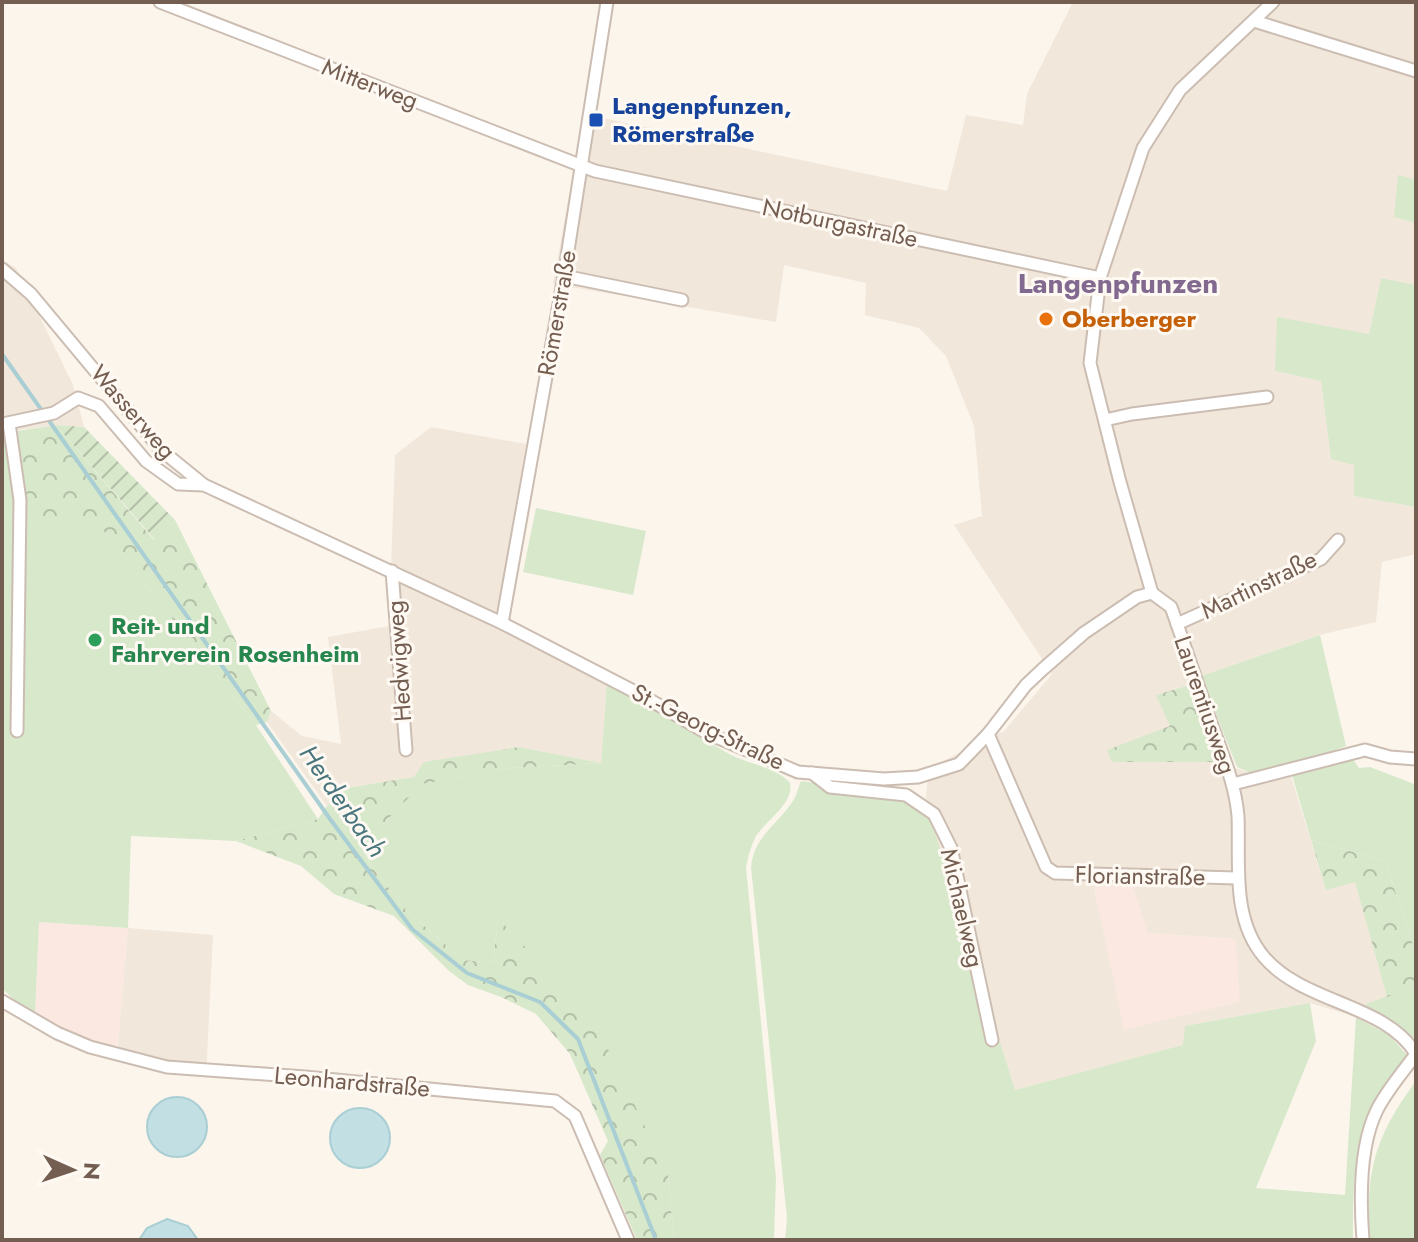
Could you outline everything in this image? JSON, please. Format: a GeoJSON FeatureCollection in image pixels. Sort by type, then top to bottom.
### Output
{"type":"FeatureCollection","features":[{"type":"Feature","properties":{"kind":"street","name":"Mitterweg"},"geometry":{"type":"LineString","coordinates":[[160,2],[581,166]]}},
{"type":"Feature","properties":{"kind":"street","name":"Römerstraße"},"geometry":{"type":"LineString","coordinates":[[502,623],[564,276],[607,2]]}},
{"type":"Feature","properties":{"kind":"street"},"geometry":{"type":"LineString","coordinates":[[1152,593],[1090,363],[1100,278],[1143,148],[1180,90],[1273,2]]}},
{"type":"Feature","properties":{"kind":"street"},"geometry":{"type":"LineString","coordinates":[[1254,21],[1416,71]]}},
{"type":"Feature","properties":{"kind":"street","name":"Notburgastraße"},"geometry":{"type":"LineString","coordinates":[[581,166],[1100,278]]}},
{"type":"Feature","properties":{"kind":"street","name":"Wasserweg"},"geometry":{"type":"LineString","coordinates":[[2,269],[31,294],[161,450],[204,485]]}},
{"type":"Feature","properties":{"kind":"street"},"geometry":{"type":"LineString","coordinates":[[564,276],[682,300]]}},
{"type":"Feature","properties":{"kind":"street"},"geometry":{"type":"LineString","coordinates":[[1105,420],[1267,397]]}},
{"type":"Feature","properties":{"kind":"street","name":"Wasserweg"},"geometry":{"type":"LineString","coordinates":[[17,731],[20,500],[6,424],[54,413],[78,398],[99,406],[146,461],[178,484],[204,485]]}},
{"type":"Feature","properties":{"kind":"street","name":"St.-Georg-Straße"},"geometry":{"type":"LineString","coordinates":[[204,485],[502,623],[733,746],[798,772],[884,779],[918,777],[959,764],[988,734],[1026,685],[1084,633],[1137,597],[1152,593]]}},
{"type":"Feature","properties":{"kind":"street","name":"Martinstraße"},"geometry":{"type":"LineString","coordinates":[[1177,624],[1321,559],[1338,540]]}},
{"type":"Feature","properties":{"kind":"street","name":"Hedwigweg"},"geometry":{"type":"LineString","coordinates":[[392,571],[406,750]]}},
{"type":"Feature","properties":{"kind":"street","name":"Laurentiusweg"},"geometry":{"type":"LineString","coordinates":[[1152,593],[1171,607],[1233,784],[1365,750],[1390,757],[1416,759]]}},
{"type":"Feature","properties":{"kind":"street","name":"Florianstraße"},"geometry":{"type":"LineString","coordinates":[[988,734],[1046,867],[1055,873],[1237,878]]}},
{"type":"Feature","properties":{"kind":"street","name":"Michaelweg"},"geometry":{"type":"LineString","coordinates":[[812,773],[830,787],[906,795],[934,814],[951,848],[992,1040]]}},
{"type":"Feature","properties":{"kind":"street"},"geometry":{"type":"LineString","coordinates":[[1233,784],[1238,815],[1237,878],[1248,927],[1262,954],[1280,973],[1320,996],[1382,1022],[1409,1042],[1416,1054],[1376,1112],[1367,1140],[1360,1203],[1363,1240]]}},
{"type":"Feature","properties":{"kind":"street","name":"Leonhardstraße"},"geometry":{"type":"LineString","coordinates":[[2,1001],[57,1033],[90,1047],[167,1067],[555,1101],[575,1116],[628,1240]]}},
{"type":"Feature","properties":{"kind":"shaded area"},"geometry":{"type":"Polygon","coordinates":[[[1073,2],[1416,2],[1416,180],[1398,176],[1395,217],[1416,223],[1416,285],[1381,278],[1369,334],[1275,371],[1321,381],[1331,459],[1354,464],[1354,496],[1416,507],[1416,554],[1382,562],[1376,622],[1319,635],[1201,676],[1190,685],[1157,695],[1170,726],[1112,762],[1218,762],[1253,774],[1288,767],[1326,890],[1355,881],[1387,997],[1361,1006],[1356,1017],[1310,1003],[1185,1026],[1184,1045],[1015,1090],[925,803],[929,768],[1004,731],[1052,674],[954,525],[982,516],[974,426],[946,356],[919,328],[865,315],[866,283],[784,265],[776,322],[553,284],[584,114],[947,191],[966,115],[1023,125],[1027,94],[1073,2]],[[1094,888],[1125,1029],[1236,939],[1148,933],[1094,888]]]}},
{"type":"Feature","properties":{"kind":"shaded area"},"geometry":{"type":"Polygon","coordinates":[[[2,260],[16,268],[73,385],[84,427],[56,425],[2,432],[2,260]]]}},
{"type":"Feature","properties":{"kind":"shaded area"},"geometry":{"type":"Polygon","coordinates":[[[431,427],[526,444],[495,625],[607,681],[601,763],[519,747],[414,777],[346,788],[327,806],[267,722],[271,711],[302,736],[341,744],[328,637],[389,626],[395,455],[431,427]]]}},
{"type":"Feature","properties":{"kind":"shaded area"},"geometry":{"type":"Polygon","coordinates":[[[1133,886],[1148,933],[1236,939],[1240,1002],[1124,1030],[1094,887],[1133,886]]]}},
{"type":"Feature","properties":{"kind":"shaded area"},"geometry":{"type":"Polygon","coordinates":[[[39,922],[128,928],[117,1054],[73,1040],[35,1014],[39,922]]]}},
{"type":"Feature","properties":{"kind":"shaded area"},"geometry":{"type":"Polygon","coordinates":[[[128,928],[213,935],[206,1077],[185,1075],[117,1054],[128,928]]]}},
{"type":"Feature","properties":{"kind":"green space"},"geometry":{"type":"Polygon","coordinates":[[[1398,175],[1416,180],[1416,223],[1394,217],[1398,175]]]}},
{"type":"Feature","properties":{"kind":"green space"},"geometry":{"type":"Polygon","coordinates":[[[1381,278],[1416,285],[1416,507],[1354,496],[1354,465],[1331,459],[1321,381],[1275,371],[1277,317],[1369,334],[1381,278]]]}},
{"type":"Feature","properties":{"kind":"green space"},"geometry":{"type":"Polygon","coordinates":[[[56,425],[154,540],[175,520],[271,711],[267,722],[256,725],[95,520],[28,520],[10,432],[56,425]]]}},
{"type":"Feature","properties":{"kind":"green space"},"geometry":{"type":"Polygon","coordinates":[[[56,425],[84,427],[175,520],[155,540],[56,425]]]}},
{"type":"Feature","properties":{"kind":"green space","name":"Reit- und Fahrverein Rosenheim"},"geometry":{"type":"Polygon","coordinates":[[[2,432],[10,432],[95,520],[256,725],[318,819],[236,841],[131,836],[128,928],[39,922],[35,1014],[2,988],[2,432]]]}},
{"type":"Feature","properties":{"kind":"green space"},"geometry":{"type":"Polygon","coordinates":[[[536,508],[646,531],[633,595],[523,572],[536,508]]]}},
{"type":"Feature","properties":{"kind":"green space"},"geometry":{"type":"Polygon","coordinates":[[[1320,635],[1346,746],[1288,767],[1253,774],[1237,767],[1201,676],[1320,635]]]}},
{"type":"Feature","properties":{"kind":"green space"},"geometry":{"type":"Polygon","coordinates":[[[607,681],[729,754],[778,773],[790,783],[784,805],[756,836],[746,867],[776,1178],[774,1240],[674,1240],[668,1175],[498,919],[493,963],[463,960],[406,910],[372,867],[359,842],[382,825],[421,784],[512,768],[601,763],[607,681]]]}},
{"type":"Feature","properties":{"kind":"green space"},"geometry":{"type":"Polygon","coordinates":[[[1190,685],[1218,762],[1112,762],[1107,750],[1170,726],[1156,695],[1190,685]]]}},
{"type":"Feature","properties":{"kind":"green space"},"geometry":{"type":"Polygon","coordinates":[[[519,747],[601,763],[512,768],[422,784],[382,825],[359,843],[372,867],[406,910],[463,960],[493,963],[498,918],[595,1022],[668,1175],[674,1240],[637,1240],[600,1155],[608,1141],[570,1054],[536,1014],[468,985],[449,971],[394,916],[334,894],[301,866],[236,841],[318,819],[346,788],[414,777],[424,762],[519,747]]]}},
{"type":"Feature","properties":{"kind":"green space"},"geometry":{"type":"Polygon","coordinates":[[[1354,761],[1359,768],[1370,767],[1416,787],[1416,954],[1385,861],[1311,840],[1292,775],[1354,761]]]}},
{"type":"Feature","properties":{"kind":"green space"},"geometry":{"type":"Polygon","coordinates":[[[801,781],[908,797],[928,810],[1015,1090],[1183,1045],[1185,1026],[1310,1003],[1316,1041],[1256,1188],[1345,1195],[1356,1017],[1389,1035],[1407,1055],[1377,1099],[1361,1142],[1354,1187],[1353,1240],[785,1240],[787,1218],[751,867],[756,848],[793,802],[801,781]]]}},
{"type":"Feature","properties":{"kind":"green space"},"geometry":{"type":"Polygon","coordinates":[[[1311,840],[1385,861],[1416,954],[1416,985],[1387,997],[1355,882],[1326,890],[1311,840]]]}},
{"type":"Feature","properties":{"kind":"green space"},"geometry":{"type":"Polygon","coordinates":[[[1416,985],[1416,1038],[1407,1036],[1361,1006],[1416,985]]]}},
{"type":"Feature","properties":{"kind":"green space"},"geometry":{"type":"Polygon","coordinates":[[[1416,1081],[1416,1240],[1369,1240],[1369,1194],[1376,1156],[1391,1120],[1416,1081]]]}},
{"type":"Feature","properties":{"kind":"water"},"geometry":{"type":"Polygon","coordinates":[[[177,1097],[188,1099],[198,1106],[205,1116],[205,1138],[198,1148],[188,1155],[177,1157],[166,1155],[156,1148],[149,1138],[147,1127],[149,1116],[156,1106],[166,1099],[177,1097]]]}},
{"type":"Feature","properties":{"kind":"water"},"geometry":{"type":"Polygon","coordinates":[[[360,1108],[371,1110],[381,1117],[388,1127],[388,1149],[381,1159],[371,1166],[360,1168],[349,1166],[339,1159],[332,1149],[330,1138],[332,1127],[339,1117],[349,1110],[360,1108]]]}},
{"type":"Feature","properties":{"kind":"water"},"geometry":{"type":"Polygon","coordinates":[[[167,1219],[188,1226],[198,1240],[139,1240],[147,1228],[167,1219]]]}},
{"type":"Feature","properties":{"kind":"waterway","name":"Herderbach"},"geometry":{"type":"LineString","coordinates":[[2,354],[330,819],[412,929],[467,973],[540,1002],[578,1039],[656,1240]]}},
{"type":"Feature","properties":{"kind":"place","name":"Langenpfunzen, Römerstraße"},"geometry":{"type":"Point","coordinates":[596,120]}},
{"type":"Feature","properties":{"kind":"place","name":"Oberberger"},"geometry":{"type":"Point","coordinates":[1046,319]}},
{"type":"Feature","properties":{"kind":"place","name":"Reit- und Fahrverein Rosenheim"},"geometry":{"type":"Point","coordinates":[95,640]}},
{"type":"Feature","properties":{"kind":"district","name":"Langenpfunzen"},"geometry":{"type":"Point","coordinates":[1118,283]}}]}
